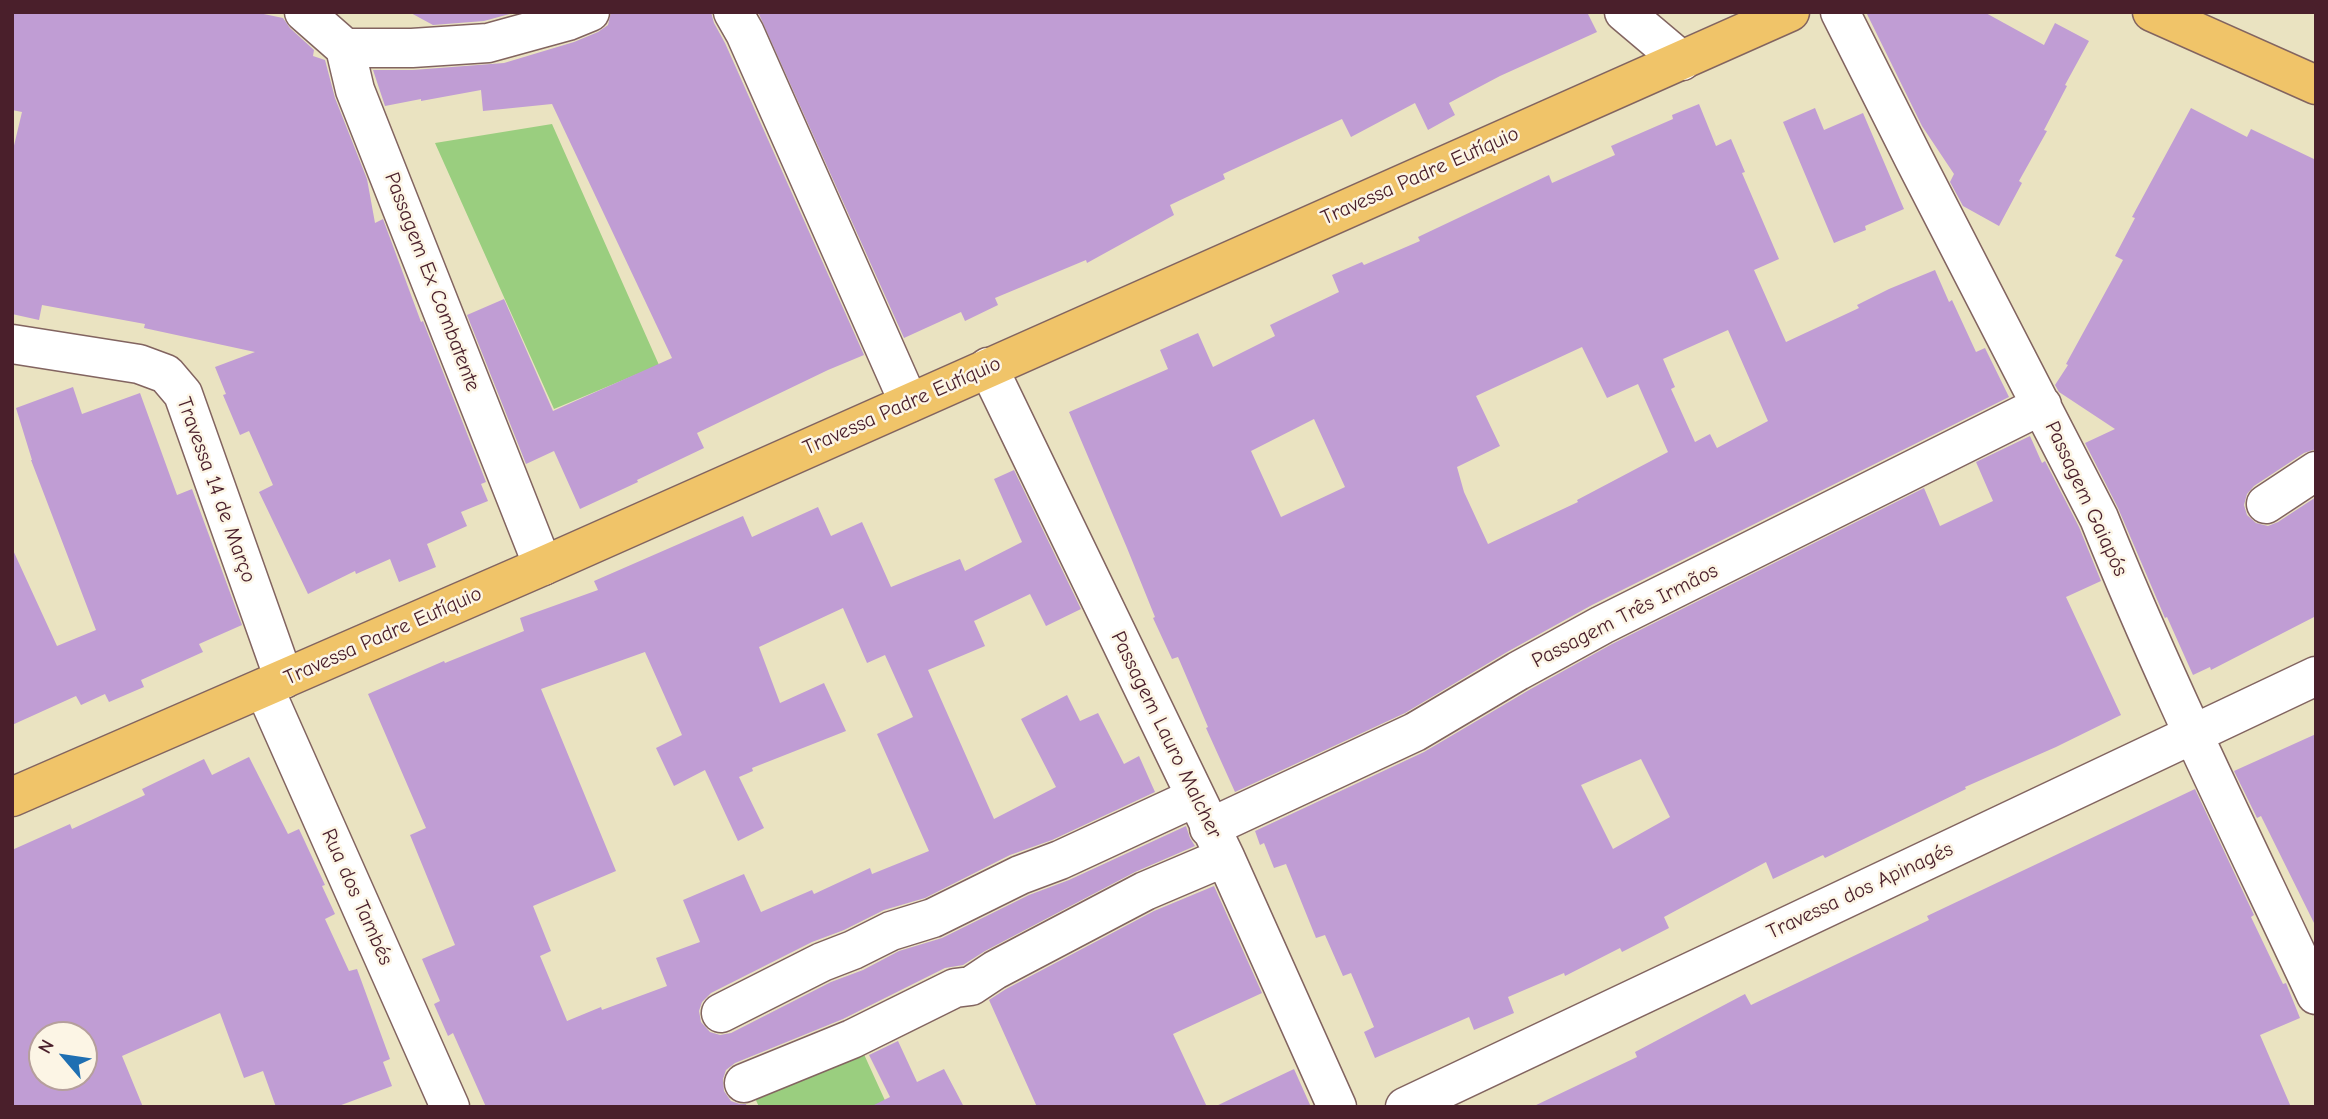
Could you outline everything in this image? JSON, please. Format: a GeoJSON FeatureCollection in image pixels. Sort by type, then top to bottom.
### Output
{"type":"FeatureCollection","features":[{"type":"Feature","properties":{"kind":"main road"},"geometry":{"type":"LineString","coordinates":[[2151,12],[2316,85]]}},
{"type":"Feature","properties":{"kind":"main road","name":"Travessa Padre Eutíquio"},"geometry":{"type":"LineString","coordinates":[[12,797],[543,566],[1788,13]]}},
{"type":"Feature","properties":{"kind":"street"},"geometry":{"type":"LineString","coordinates":[[304,12],[345,48],[412,48],[488,43],[568,21],[590,12]]}},
{"type":"Feature","properties":{"kind":"street"},"geometry":{"type":"LineString","coordinates":[[733,12],[745,33],[909,402]]}},
{"type":"Feature","properties":{"kind":"street"},"geometry":{"type":"LineString","coordinates":[[1624,12],[1682,61]]}},
{"type":"Feature","properties":{"kind":"street","name":"Passagem Gaiapós"},"geometry":{"type":"LineString","coordinates":[[1840,12],[2099,518],[2193,733],[2316,995]]}},
{"type":"Feature","properties":{"kind":"street","name":"Passagem Ex Combatente"},"geometry":{"type":"LineString","coordinates":[[345,48],[355,90],[543,566]]}},
{"type":"Feature","properties":{"kind":"street","name":"Travessa 14 de Março"},"geometry":{"type":"LineString","coordinates":[[12,344],[139,364],[166,374],[183,394],[274,683]]}},
{"type":"Feature","properties":{"kind":"street","name":"Passagem Lauro Malcher"},"geometry":{"type":"LineString","coordinates":[[988,367],[1210,827],[1337,1107]]}},
{"type":"Feature","properties":{"kind":"street","name":"Passagem Três Irmãos"},"geometry":{"type":"LineString","coordinates":[[1210,827],[1415,732],[1602,625],[2042,405]]}},
{"type":"Feature","properties":{"kind":"street"},"geometry":{"type":"LineString","coordinates":[[2266,504],[2316,471]]}},
{"type":"Feature","properties":{"kind":"street","name":"Travessa dos Apinagés"},"geometry":{"type":"LineString","coordinates":[[1405,1107],[2316,676]]}},
{"type":"Feature","properties":{"kind":"street","name":"Rua dos Tambés"},"geometry":{"type":"LineString","coordinates":[[274,683],[450,1107]]}},
{"type":"Feature","properties":{"kind":"street"},"geometry":{"type":"LineString","coordinates":[[721,1013],[822,962],[891,931],[933,918],[1020,875],[1060,860],[1210,827]]}},
{"type":"Feature","properties":{"kind":"street"},"geometry":{"type":"LineString","coordinates":[[744,1083],[852,1039],[955,988],[971,986],[995,970],[1145,891],[1210,827]]}},
{"type":"Feature","properties":{"kind":"green space"},"geometry":{"type":"Polygon","coordinates":[[[552,124],[659,365],[554,409],[435,143],[552,124]]]}},
{"type":"Feature","properties":{"kind":"green space"},"geometry":{"type":"Polygon","coordinates":[[[857,1039],[888,1107],[759,1107],[751,1089],[857,1039]]]}},
{"type":"Feature","properties":{"kind":"building"},"geometry":{"type":"Polygon","coordinates":[[[12,12],[254,12],[283,18],[314,50],[313,56],[325,60],[335,98],[367,179],[375,223],[383,219],[421,322],[423,321],[486,482],[481,484],[488,501],[461,512],[467,526],[427,544],[436,567],[399,582],[390,559],[356,574],[355,571],[308,594],[259,492],[273,485],[249,431],[240,435],[223,395],[226,394],[215,367],[255,352],[144,328],[145,324],[42,305],[39,320],[12,314],[12,154],[22,112],[12,110],[12,12]]]}},
{"type":"Feature","properties":{"kind":"building"},"geometry":{"type":"Polygon","coordinates":[[[409,12],[517,12],[484,21],[433,25],[409,12]]]}},
{"type":"Feature","properties":{"kind":"building"},"geometry":{"type":"Polygon","coordinates":[[[611,12],[711,12],[864,355],[697,433],[704,448],[580,509],[554,451],[526,464],[467,315],[504,299],[553,411],[672,358],[552,104],[483,111],[481,90],[385,106],[373,70],[413,70],[504,63],[598,32],[608,25],[611,12]]]}},
{"type":"Feature","properties":{"kind":"building"},"geometry":{"type":"Polygon","coordinates":[[[758,12],[1587,12],[1597,32],[1500,76],[1449,103],[1455,115],[1428,130],[1415,103],[1351,137],[1342,119],[1223,174],[1225,179],[1170,205],[1174,215],[1087,263],[1086,260],[995,298],[998,305],[965,321],[961,312],[904,338],[758,12]]]}},
{"type":"Feature","properties":{"kind":"building"},"geometry":{"type":"Polygon","coordinates":[[[1866,12],[1984,12],[2044,45],[2055,23],[2089,41],[2065,85],[2067,86],[2044,130],[2047,131],[2019,181],[2022,183],[1999,226],[1963,206],[1950,182],[1954,174],[1922,126],[1866,12]]]}},
{"type":"Feature","properties":{"kind":"building"},"geometry":{"type":"Polygon","coordinates":[[[1699,104],[1716,146],[1731,139],[1745,172],[1742,173],[1779,259],[1754,270],[1786,342],[1859,308],[1857,305],[1889,289],[1935,270],[1976,352],[1985,348],[2009,397],[1592,605],[1405,713],[1235,792],[1178,657],[1172,659],[1153,618],[1155,617],[1127,548],[1069,412],[1168,369],[1160,350],[1198,333],[1213,367],[1275,336],[1270,325],[1339,292],[1332,275],[1362,262],[1364,265],[1420,241],[1418,237],[1549,175],[1552,183],[1615,155],[1611,146],[1673,119],[1672,115],[1699,104]],[[1728,330],[1663,359],[1675,387],[1671,389],[1695,442],[1710,434],[1717,448],[1768,421],[1728,330]],[[1582,347],[1476,396],[1500,446],[1457,467],[1464,492],[1488,544],[1578,502],[1577,500],[1668,452],[1638,384],[1607,398],[1582,347]],[[1314,419],[1251,451],[1281,517],[1345,487],[1314,419]]]}},
{"type":"Feature","properties":{"kind":"building"},"geometry":{"type":"Polygon","coordinates":[[[1815,108],[1824,130],[1863,113],[1904,209],[1865,226],[1866,230],[1834,243],[1783,122],[1815,108]]]}},
{"type":"Feature","properties":{"kind":"building"},"geometry":{"type":"Polygon","coordinates":[[[2191,108],[2247,137],[2251,129],[2316,160],[2316,449],[2304,453],[2254,486],[2247,494],[2244,505],[2247,515],[2256,523],[2268,526],[2316,497],[2316,616],[2211,670],[2210,667],[2193,675],[2167,617],[2165,618],[2118,508],[2085,443],[2115,429],[2059,392],[2055,385],[2123,260],[2115,256],[2135,218],[2132,217],[2191,108]]]}},
{"type":"Feature","properties":{"kind":"building"},"geometry":{"type":"Polygon","coordinates":[[[73,387],[82,414],[140,393],[177,495],[192,489],[242,625],[199,644],[203,652],[141,680],[144,687],[109,702],[105,694],[81,705],[76,696],[12,725],[12,548],[57,646],[96,630],[31,460],[16,408],[73,387]]]}},
{"type":"Feature","properties":{"kind":"building"},"geometry":{"type":"Polygon","coordinates":[[[2030,436],[2042,463],[2045,461],[2079,527],[2101,581],[2066,597],[2121,715],[1965,787],[1966,789],[1825,858],[1823,855],[1773,879],[1766,862],[1664,917],[1669,928],[1622,952],[1620,948],[1565,976],[1564,973],[1508,997],[1514,1013],[1474,1030],[1469,1017],[1375,1058],[1364,1032],[1374,1027],[1351,973],[1343,976],[1325,935],[1316,938],[1286,864],[1274,868],[1264,843],[1260,845],[1255,831],[1424,752],[1612,644],[1924,488],[1940,526],[1993,501],[1976,462],[2030,436]],[[1641,759],[1581,785],[1613,849],[1670,817],[1641,759]]]}},
{"type":"Feature","properties":{"kind":"building"},"geometry":{"type":"Polygon","coordinates":[[[1014,470],[1081,609],[1046,626],[1030,594],[974,621],[985,646],[928,670],[994,819],[1056,787],[1021,719],[1067,695],[1080,721],[1098,713],[1124,764],[1139,756],[1155,792],[1052,840],[1010,855],[925,898],[884,910],[812,942],[711,993],[702,1002],[699,1011],[701,1022],[710,1032],[720,1035],[731,1033],[899,951],[942,938],[1029,895],[1069,880],[1186,826],[1195,846],[1135,872],[963,965],[945,968],[843,1019],[735,1063],[726,1070],[723,1079],[724,1091],[731,1101],[746,1104],[747,1107],[486,1107],[453,1033],[448,1036],[434,1004],[440,1001],[422,959],[455,945],[410,835],[426,828],[368,694],[444,661],[445,663],[524,631],[520,618],[598,590],[594,581],[743,516],[752,537],[818,507],[831,536],[862,522],[891,587],[960,559],[965,571],[1022,542],[994,479],[1014,470]],[[843,608],[759,647],[780,703],[824,683],[846,731],[752,768],[753,771],[739,777],[764,828],[738,841],[705,770],[674,786],[656,748],[682,735],[645,652],[541,689],[616,871],[533,906],[551,951],[540,956],[567,1021],[667,986],[656,958],[700,942],[683,900],[744,874],[761,912],[812,890],[814,894],[870,868],[872,874],[929,851],[877,734],[913,717],[885,655],[867,663],[843,608]]]}},
{"type":"Feature","properties":{"kind":"building"},"geometry":{"type":"Polygon","coordinates":[[[2316,734],[2316,927],[2261,816],[2257,818],[2234,771],[2316,734]]]}},
{"type":"Feature","properties":{"kind":"building"},"geometry":{"type":"Polygon","coordinates":[[[249,757],[288,834],[299,829],[325,885],[322,886],[335,914],[325,919],[349,971],[357,969],[390,1059],[383,1062],[392,1086],[336,1107],[276,1107],[263,1071],[244,1078],[220,1013],[122,1056],[143,1107],[12,1107],[12,850],[70,824],[72,829],[145,795],[142,789],[204,759],[212,775],[249,757]]]}},
{"type":"Feature","properties":{"kind":"building"},"geometry":{"type":"Polygon","coordinates":[[[2195,789],[2254,915],[2251,917],[2283,984],[2286,983],[2300,1018],[2260,1035],[2291,1107],[1532,1107],[1637,1057],[1635,1052],[1745,994],[1751,1005],[1929,920],[1927,916],[2195,789]]]}},
{"type":"Feature","properties":{"kind":"building"},"geometry":{"type":"Polygon","coordinates":[[[1214,886],[1262,993],[1173,1034],[1207,1107],[1037,1107],[989,1000],[1154,911],[1214,886]]]}},
{"type":"Feature","properties":{"kind":"building"},"geometry":{"type":"Polygon","coordinates":[[[898,1041],[917,1082],[944,1069],[964,1107],[870,1107],[890,1097],[869,1055],[898,1041]]]}},
{"type":"Feature","properties":{"kind":"building"},"geometry":{"type":"Polygon","coordinates":[[[1294,1069],[1311,1107],[1214,1107],[1294,1069]]]}}]}
